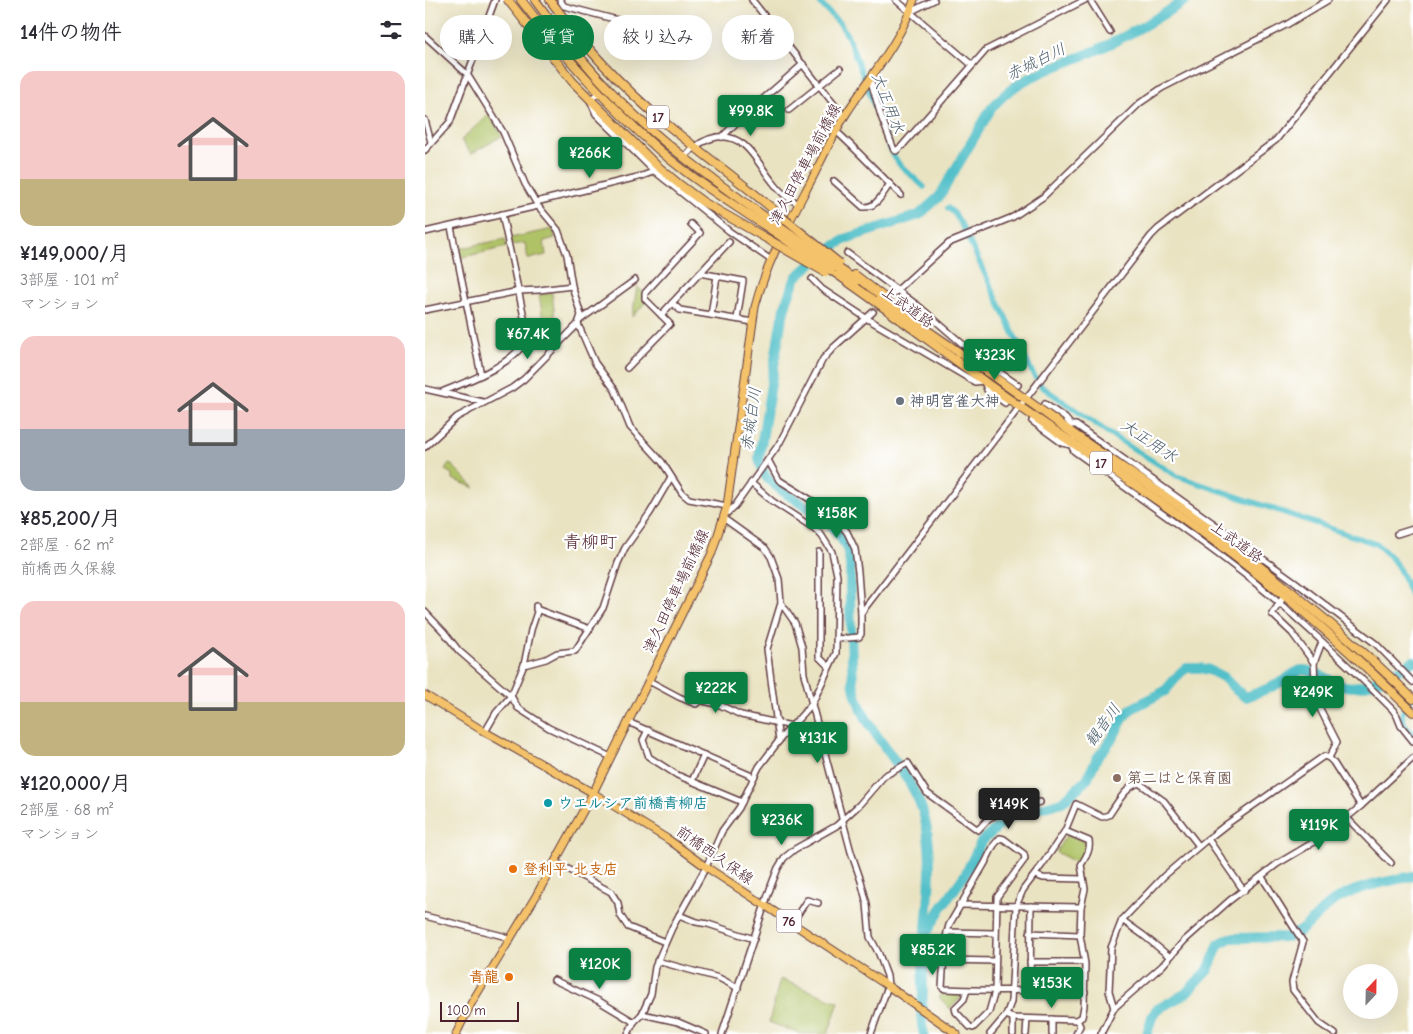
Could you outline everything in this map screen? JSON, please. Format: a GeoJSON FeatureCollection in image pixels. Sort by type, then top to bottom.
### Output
{"type":"FeatureCollection","features":[{"type":"Feature","properties":{"kind":"highway","name":"17"},"geometry":{"type":"LineString","coordinates":[[508,0],[572,81],[670,176],[703,202],[771,241],[833,268]]}},
{"type":"Feature","properties":{"kind":"highway","name":"上武道路"},"geometry":{"type":"LineString","coordinates":[[521,0],[548,36],[605,100],[652,144],[712,190],[776,229],[978,364],[987,378]]}},
{"type":"Feature","properties":{"kind":"highway","name":"上武道路"},"geometry":{"type":"LineString","coordinates":[[535,0],[556,29],[631,112],[776,229]]}},
{"type":"Feature","properties":{"kind":"highway","name":"17"},"geometry":{"type":"LineString","coordinates":[[550,0],[612,79],[783,218],[833,268]]}},
{"type":"Feature","properties":{"kind":"highway","name":"上武道路"},"geometry":{"type":"LineString","coordinates":[[833,268],[876,301],[987,378],[1260,576],[1364,665],[1411,710]]}},
{"type":"Feature","properties":{"kind":"highway","name":"上武道路"},"geometry":{"type":"LineString","coordinates":[[1023,404],[1069,426],[1073,441],[1139,478],[1238,550],[1306,602],[1371,659],[1410,697]]}},
{"type":"Feature","properties":{"kind":"main road","name":"津久田停車場前橋線"},"geometry":{"type":"LineString","coordinates":[[456,1034],[472,1002],[510,941],[593,793],[712,553],[727,506],[753,322],[760,290],[771,260],[844,117],[895,42],[914,0]]}},
{"type":"Feature","properties":{"kind":"main road","name":"前橋西久保線"},"geometry":{"type":"LineString","coordinates":[[425,695],[485,732],[593,793],[669,840],[705,867],[911,1001],[957,1034]]}},
{"type":"Feature","properties":{"kind":"street"},"geometry":{"type":"LineString","coordinates":[[425,150],[449,122],[467,74],[473,64],[495,0]]}},
{"type":"Feature","properties":{"kind":"street"},"geometry":{"type":"LineString","coordinates":[[560,0],[565,6],[604,16]]}},
{"type":"Feature","properties":{"kind":"street"},"geometry":{"type":"LineString","coordinates":[[752,0],[844,117]]}},
{"type":"Feature","properties":{"kind":"street"},"geometry":{"type":"LineString","coordinates":[[896,0],[972,65]]}},
{"type":"Feature","properties":{"kind":"street"},"geometry":{"type":"LineString","coordinates":[[910,12],[934,0]]}},
{"type":"Feature","properties":{"kind":"street"},"geometry":{"type":"LineString","coordinates":[[869,78],[881,116],[896,151],[986,50],[1085,0]]}},
{"type":"Feature","properties":{"kind":"street"},"geometry":{"type":"LineString","coordinates":[[1090,0],[1110,32]]}},
{"type":"Feature","properties":{"kind":"street"},"geometry":{"type":"LineString","coordinates":[[893,294],[949,243],[1013,217],[1043,197],[1140,103],[1162,88],[1285,25],[1328,0]]}},
{"type":"Feature","properties":{"kind":"street"},"geometry":{"type":"LineString","coordinates":[[861,613],[1158,229],[1276,140],[1388,0]]}},
{"type":"Feature","properties":{"kind":"street"},"geometry":{"type":"LineString","coordinates":[[425,36],[467,74],[503,132],[525,184],[537,204],[558,230],[567,255],[572,286],[581,315],[579,322],[595,363],[615,390],[630,427],[662,462],[682,493],[689,499],[727,506]]}},
{"type":"Feature","properties":{"kind":"street"},"geometry":{"type":"LineString","coordinates":[[722,137],[740,118],[803,64]]}},
{"type":"Feature","properties":{"kind":"street"},"geometry":{"type":"LineString","coordinates":[[789,110],[840,69]]}},
{"type":"Feature","properties":{"kind":"street"},"geometry":{"type":"LineString","coordinates":[[597,94],[590,100],[596,114],[653,170],[729,231],[771,260]]}},
{"type":"Feature","properties":{"kind":"street"},"geometry":{"type":"LineString","coordinates":[[425,120],[431,142]]}},
{"type":"Feature","properties":{"kind":"street"},"geometry":{"type":"LineString","coordinates":[[837,132],[901,195]]}},
{"type":"Feature","properties":{"kind":"street"},"geometry":{"type":"LineString","coordinates":[[687,154],[694,147],[709,139],[722,137],[733,139],[747,147],[777,187],[789,199],[799,204]]}},
{"type":"Feature","properties":{"kind":"street"},"geometry":{"type":"LineString","coordinates":[[670,176],[677,166]]}},
{"type":"Feature","properties":{"kind":"street"},"geometry":{"type":"LineString","coordinates":[[425,232],[502,214],[650,174],[653,170]]}},
{"type":"Feature","properties":{"kind":"street"},"geometry":{"type":"LineString","coordinates":[[834,180],[863,207],[876,204],[881,194],[890,184]]}},
{"type":"Feature","properties":{"kind":"street"},"geometry":{"type":"LineString","coordinates":[[442,392],[503,363],[525,343],[528,336],[502,214]]}},
{"type":"Feature","properties":{"kind":"street"},"geometry":{"type":"LineString","coordinates":[[627,368],[670,324],[645,299],[645,293],[700,233],[691,224]]}},
{"type":"Feature","properties":{"kind":"street"},"geometry":{"type":"LineString","coordinates":[[451,227],[481,375]]}},
{"type":"Feature","properties":{"kind":"street"},"geometry":{"type":"LineString","coordinates":[[661,315],[729,242]]}},
{"type":"Feature","properties":{"kind":"street"},"geometry":{"type":"LineString","coordinates":[[847,253],[898,289],[921,308],[974,354],[978,364],[989,365],[1018,385]]}},
{"type":"Feature","properties":{"kind":"street"},"geometry":{"type":"LineString","coordinates":[[700,274],[743,281],[737,319]]}},
{"type":"Feature","properties":{"kind":"street"},"geometry":{"type":"LineString","coordinates":[[711,315],[717,276]]}},
{"type":"Feature","properties":{"kind":"street"},"geometry":{"type":"LineString","coordinates":[[812,279],[822,289],[867,318],[972,380],[979,382],[987,378],[987,390],[1005,403]]}},
{"type":"Feature","properties":{"kind":"street"},"geometry":{"type":"LineString","coordinates":[[425,447],[457,417],[512,388],[524,379],[579,322],[635,280]]}},
{"type":"Feature","properties":{"kind":"street"},"geometry":{"type":"LineString","coordinates":[[425,310],[519,291],[572,286]]}},
{"type":"Feature","properties":{"kind":"street"},"geometry":{"type":"LineString","coordinates":[[672,303],[680,310],[753,322]]}},
{"type":"Feature","properties":{"kind":"street"},"geometry":{"type":"LineString","coordinates":[[779,740],[767,649],[781,603],[779,579],[771,557],[765,548],[724,517],[735,506],[769,460],[791,423],[823,359],[834,346],[873,312]]}},
{"type":"Feature","properties":{"kind":"street"},"geometry":{"type":"LineString","coordinates":[[425,388],[483,402]]}},
{"type":"Feature","properties":{"kind":"street"},"geometry":{"type":"LineString","coordinates":[[1045,404],[1065,418],[1069,426],[1076,425],[1162,485],[1376,644],[1413,682]]}},
{"type":"Feature","properties":{"kind":"street"},"geometry":{"type":"LineString","coordinates":[[1032,421],[1062,443],[1073,441],[1074,451],[1225,559],[1279,603],[1371,688],[1397,716],[1401,726],[1413,741]]}},
{"type":"Feature","properties":{"kind":"street"},"geometry":{"type":"LineString","coordinates":[[769,460],[779,480],[833,516],[847,532],[855,549],[861,634],[859,637],[838,638]]}},
{"type":"Feature","properties":{"kind":"street"},"geometry":{"type":"LineString","coordinates":[[524,665],[546,659],[557,653],[575,651],[603,608],[625,548],[650,513],[671,477]]}},
{"type":"Feature","properties":{"kind":"street"},"geometry":{"type":"LineString","coordinates":[[628,1034],[651,994],[655,967],[665,942],[705,867],[722,830],[742,802],[759,767],[779,740],[812,704],[836,654],[838,638],[837,575],[832,552],[815,529],[772,501],[753,482]]}},
{"type":"Feature","properties":{"kind":"street"},"geometry":{"type":"LineString","coordinates":[[1397,534],[1413,529]]}},
{"type":"Feature","properties":{"kind":"street"},"geometry":{"type":"LineString","coordinates":[[819,552],[819,657],[829,667]]}},
{"type":"Feature","properties":{"kind":"street"},"geometry":{"type":"LineString","coordinates":[[1283,598],[1272,614],[1291,634],[1315,666]]}},
{"type":"Feature","properties":{"kind":"street"},"geometry":{"type":"LineString","coordinates":[[781,603],[795,623],[802,647],[804,674],[865,896],[870,937],[887,976],[888,986],[871,1034]]}},
{"type":"Feature","properties":{"kind":"street"},"geometry":{"type":"LineString","coordinates":[[485,732],[496,713],[511,696],[524,665],[536,608],[590,629]]}},
{"type":"Feature","properties":{"kind":"street"},"geometry":{"type":"LineString","coordinates":[[425,612],[459,651],[511,696],[518,708],[562,735],[611,757]]}},
{"type":"Feature","properties":{"kind":"street"},"geometry":{"type":"LineString","coordinates":[[1322,642],[1315,666],[1316,701],[1337,742],[1329,758]]}},
{"type":"Feature","properties":{"kind":"street"},"geometry":{"type":"LineString","coordinates":[[649,681],[696,704],[700,700],[707,701],[741,716],[792,726]]}},
{"type":"Feature","properties":{"kind":"street"},"geometry":{"type":"LineString","coordinates":[[629,722],[754,777]]}},
{"type":"Feature","properties":{"kind":"street"},"geometry":{"type":"LineString","coordinates":[[648,730],[643,740],[649,757],[677,775],[742,802]]}},
{"type":"Feature","properties":{"kind":"street"},"geometry":{"type":"LineString","coordinates":[[692,781],[704,754]]}},
{"type":"Feature","properties":{"kind":"street"},"geometry":{"type":"LineString","coordinates":[[1114,1008],[1109,991],[1111,948],[1122,920],[1165,876],[1199,846],[1321,757],[1325,756],[1329,758],[1361,806]]}},
{"type":"Feature","properties":{"kind":"street"},"geometry":{"type":"LineString","coordinates":[[1101,1034],[1114,1008],[1133,993],[1184,941],[1229,901],[1262,878],[1277,864],[1326,835],[1413,758]]}},
{"type":"Feature","properties":{"kind":"street"},"geometry":{"type":"LineString","coordinates":[[722,1034],[778,868],[784,858],[795,849],[836,826],[859,806],[884,776],[908,763],[927,793],[978,830],[989,818],[1002,812],[1040,802]]}},
{"type":"Feature","properties":{"kind":"street"},"geometry":{"type":"LineString","coordinates":[[990,1034],[1006,1016],[1011,1002],[1016,906],[1023,890],[1065,831],[1076,804],[1102,817],[1109,815],[1119,800],[1134,784],[1139,783],[1164,801],[1199,846]]}},
{"type":"Feature","properties":{"kind":"street"},"geometry":{"type":"LineString","coordinates":[[1347,818],[1391,863]]}},
{"type":"Feature","properties":{"kind":"street"},"geometry":{"type":"LineString","coordinates":[[1006,1016],[1027,1019],[1077,1020],[1082,1017],[1085,992],[1084,962],[1080,936],[1081,907],[1085,889],[1081,865],[1090,845],[1089,841],[1065,831]]}},
{"type":"Feature","properties":{"kind":"street"},"geometry":{"type":"LineString","coordinates":[[967,990],[964,999],[955,1008],[956,1012],[973,1028],[989,1012],[995,991],[997,897],[1025,859],[1024,854],[1000,838],[959,905],[947,932],[942,987],[945,989],[995,991],[1085,992]]}},
{"type":"Feature","properties":{"kind":"street"},"geometry":{"type":"LineString","coordinates":[[1208,839],[1244,890]]}},
{"type":"Feature","properties":{"kind":"street"},"geometry":{"type":"LineString","coordinates":[[555,862],[611,892],[617,903],[620,915],[628,927],[665,942]]}},
{"type":"Feature","properties":{"kind":"street"},"geometry":{"type":"LineString","coordinates":[[1035,875],[1043,878],[1083,879]]}},
{"type":"Feature","properties":{"kind":"street"},"geometry":{"type":"LineString","coordinates":[[1262,878],[1303,942],[1292,982],[1293,990],[1319,1023],[1335,1034]]}},
{"type":"Feature","properties":{"kind":"street"},"geometry":{"type":"LineString","coordinates":[[792,923],[807,900],[818,904]]}},
{"type":"Feature","properties":{"kind":"street"},"geometry":{"type":"LineString","coordinates":[[959,905],[1081,907]]}},
{"type":"Feature","properties":{"kind":"street"},"geometry":{"type":"LineString","coordinates":[[1030,990],[1031,906]]}},
{"type":"Feature","properties":{"kind":"street"},"geometry":{"type":"LineString","coordinates":[[679,915],[695,922],[708,924],[754,939]]}},
{"type":"Feature","properties":{"kind":"street"},"geometry":{"type":"LineString","coordinates":[[425,916],[503,936],[510,941]]}},
{"type":"Feature","properties":{"kind":"street"},"geometry":{"type":"LineString","coordinates":[[1122,920],[1143,934],[1170,957]]}},
{"type":"Feature","properties":{"kind":"street"},"geometry":{"type":"LineString","coordinates":[[947,932],[995,933]]}},
{"type":"Feature","properties":{"kind":"street"},"geometry":{"type":"LineString","coordinates":[[1031,933],[1080,936]]}},
{"type":"Feature","properties":{"kind":"street"},"geometry":{"type":"LineString","coordinates":[[943,960],[995,961]]}},
{"type":"Feature","properties":{"kind":"street"},"geometry":{"type":"LineString","coordinates":[[657,961],[719,978],[738,988]]}},
{"type":"Feature","properties":{"kind":"street"},"geometry":{"type":"LineString","coordinates":[[1030,962],[1084,962]]}},
{"type":"Feature","properties":{"kind":"street"},"geometry":{"type":"LineString","coordinates":[[554,980],[599,1001],[634,1022]]}},
{"type":"Feature","properties":{"kind":"street"},"geometry":{"type":"LineString","coordinates":[[641,1014],[678,1022],[707,1034]]}},
{"type":"Feature","properties":{"kind":"street"},"geometry":{"type":"LineString","coordinates":[[1013,1018],[1013,1034]]}},
{"type":"Feature","properties":{"kind":"street"},"geometry":{"type":"LineString","coordinates":[[1026,1034],[1027,1019]]}},
{"type":"Feature","properties":{"kind":"street"},"geometry":{"type":"LineString","coordinates":[[1052,1019],[1052,1034]]}},
{"type":"Feature","properties":{"kind":"street"},"geometry":{"type":"LineString","coordinates":[[1076,1034],[1079,1026],[1077,1020]]}},
{"type":"Feature","properties":{"kind":"green space"},"geometry":{"type":"Polygon","coordinates":[[[489,114],[502,136],[471,154],[461,140],[489,114]]]}},
{"type":"Feature","properties":{"kind":"green space"},"geometry":{"type":"Polygon","coordinates":[[[553,229],[555,238],[544,241],[546,255],[528,259],[525,243],[512,245],[510,238],[553,229]]]}},
{"type":"Feature","properties":{"kind":"green space"},"geometry":{"type":"Polygon","coordinates":[[[505,239],[507,247],[459,258],[457,249],[505,239]]]}},
{"type":"Feature","properties":{"kind":"green space"},"geometry":{"type":"Polygon","coordinates":[[[637,286],[644,293],[646,302],[632,317],[637,286]]]}},
{"type":"Feature","properties":{"kind":"green space"},"geometry":{"type":"Polygon","coordinates":[[[552,293],[555,317],[543,319],[539,295],[552,293]]]}},
{"type":"Feature","properties":{"kind":"green space"},"geometry":{"type":"Polygon","coordinates":[[[522,325],[522,337],[515,347],[507,335],[508,328],[522,325]]]}},
{"type":"Feature","properties":{"kind":"green space"},"geometry":{"type":"Polygon","coordinates":[[[449,464],[475,488],[452,479],[452,474],[445,470],[449,464]]]}},
{"type":"Feature","properties":{"kind":"green space"},"geometry":{"type":"Polygon","coordinates":[[[1068,835],[1087,842],[1088,845],[1079,864],[1056,852],[1068,835]]]}},
{"type":"Feature","properties":{"kind":"green space"},"geometry":{"type":"Polygon","coordinates":[[[780,979],[839,1002],[828,1034],[800,1034],[769,1022],[780,979]]]}},
{"type":"Feature","properties":{"kind":"green space"},"geometry":{"type":"Polygon","coordinates":[[[940,991],[961,992],[964,994],[950,1009],[940,998],[940,991]]]}},
{"type":"Feature","properties":{"kind":"waterway","name":"大正用水"},"geometry":{"type":"LineString","coordinates":[[817,0],[841,25],[848,37],[880,120]]}},
{"type":"Feature","properties":{"kind":"waterway","name":"赤城白川"},"geometry":{"type":"LineString","coordinates":[[924,1034],[921,1017],[930,880],[928,837],[924,816],[910,784],[862,711],[855,691],[851,634],[850,567],[849,555],[845,545],[830,525],[768,479],[763,472],[759,458],[781,323],[796,277],[827,250],[848,238],[919,215],[939,197],[991,109],[1002,97],[1041,73],[1122,38],[1186,0]]}},
{"type":"Feature","properties":{"kind":"waterway","name":"大正用水"},"geometry":{"type":"LineString","coordinates":[[883,129],[892,153],[899,164],[924,187]]}},
{"type":"Feature","properties":{"kind":"waterway","name":"大正用水"},"geometry":{"type":"LineString","coordinates":[[948,208],[955,214],[961,224],[1033,374],[1041,386],[1113,436],[1177,476],[1376,544],[1395,563],[1403,576],[1413,600]]}},
{"type":"Feature","properties":{"kind":"waterway","name":"観音川"},"geometry":{"type":"LineString","coordinates":[[928,931],[966,873],[981,842],[1009,817],[1062,802],[1087,779],[1097,758],[1131,709],[1165,691],[1181,672],[1187,668],[1209,670],[1223,677],[1246,697],[1276,685],[1302,670],[1316,673],[1338,684],[1357,686],[1367,685],[1387,677],[1413,661]]}},
{"type":"Feature","properties":{"kind":"waterway","name":"大正用水"},"geometry":{"type":"LineString","coordinates":[[1413,696],[1402,715],[1405,724],[1413,734]]}},
{"type":"Feature","properties":{"kind":"waterway"},"geometry":{"type":"LineString","coordinates":[[1147,1034],[1156,1010],[1185,994],[1208,970],[1219,944],[1230,938],[1288,937],[1300,931],[1331,903],[1350,892],[1371,885],[1413,876]]}},
{"type":"Feature","properties":{"kind":"tunnel"},"geometry":{"type":"LineString","coordinates":[[597,94],[610,81]]}},
{"type":"Feature","properties":{"kind":"tunnel"},"geometry":{"type":"LineString","coordinates":[[873,312],[893,294]]}},
{"type":"Feature","properties":{"kind":"place","name":"神明宮雀大神"},"geometry":{"type":"Point","coordinates":[900,401]}},
{"type":"Feature","properties":{"kind":"place","name":"第二はと保育園"},"geometry":{"type":"Point","coordinates":[1117,778]}},
{"type":"Feature","properties":{"kind":"place","name":"ウエルシア前橋青柳店"},"geometry":{"type":"Point","coordinates":[548,803]}},
{"type":"Feature","properties":{"kind":"place","name":"登利平 北支店"},"geometry":{"type":"Point","coordinates":[513,869]}},
{"type":"Feature","properties":{"kind":"place","name":"青龍"},"geometry":{"type":"Point","coordinates":[509,977]}},
{"type":"Feature","properties":{"kind":"district","name":"青柳町"},"geometry":{"type":"Point","coordinates":[590,542]}}]}
